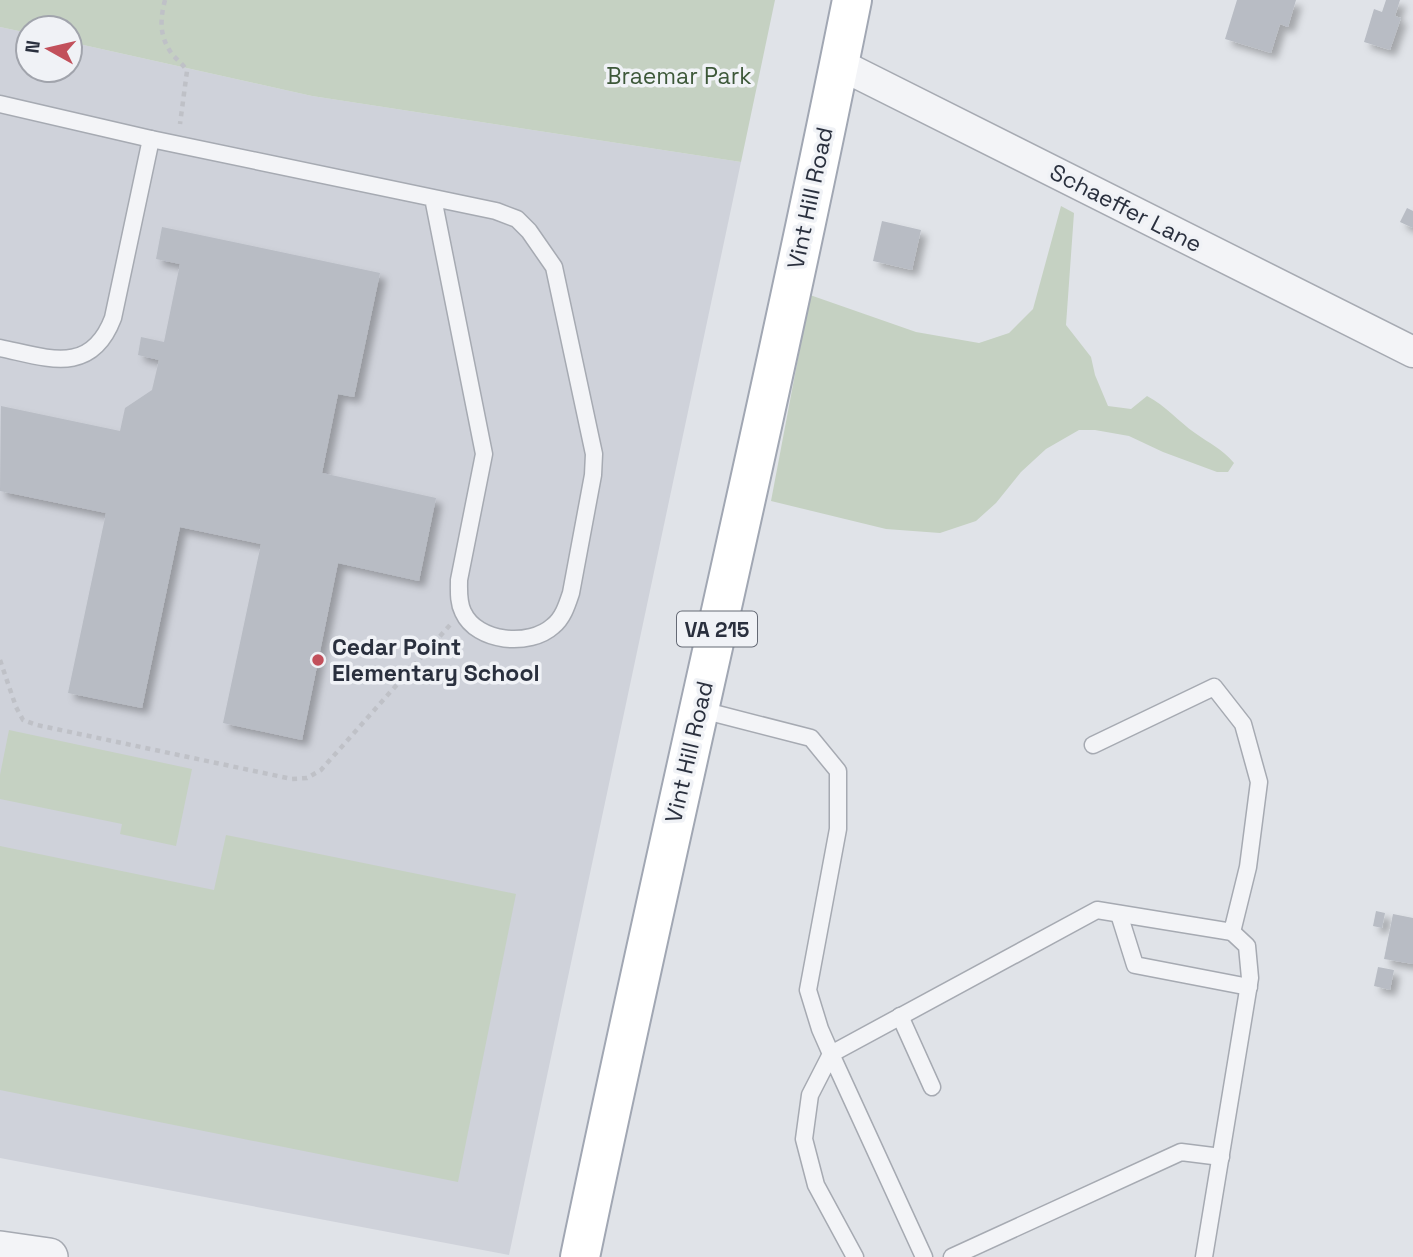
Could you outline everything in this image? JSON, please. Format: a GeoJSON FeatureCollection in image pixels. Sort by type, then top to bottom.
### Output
{"type":"FeatureCollection","features":[{"type":"Feature","properties":{"kind":"main road","name":"Vint Hill Road"},"geometry":{"type":"LineString","coordinates":[[580,1257],[698,709],[740,530],[852,0]]}},
{"type":"Feature","properties":{"kind":"street","name":"Schaeffer Lane"},"geometry":{"type":"LineString","coordinates":[[839,64],[1413,352]]}},
{"type":"Feature","properties":{"kind":"street"},"geometry":{"type":"LineString","coordinates":[[0,1251],[49,1257]]}},
{"type":"Feature","properties":{"kind":"lane"},"geometry":{"type":"LineString","coordinates":[[0,104],[152,139],[496,211],[517,219],[529,231],[554,267],[594,454],[593,475],[566,610],[555,625],[540,635],[526,639],[507,639],[476,628],[462,611],[458,598],[459,580],[484,454],[433,198]]}},
{"type":"Feature","properties":{"kind":"lane"},"geometry":{"type":"LineString","coordinates":[[0,348],[68,360],[88,353],[102,341],[113,318],[152,139]]}},
{"type":"Feature","properties":{"kind":"lane"},"geometry":{"type":"LineString","coordinates":[[1093,745],[1214,687],[1243,724],[1259,782],[1248,867],[1232,932]]}},
{"type":"Feature","properties":{"kind":"lane"},"geometry":{"type":"LineString","coordinates":[[698,709],[811,738],[838,771],[838,829],[808,990],[820,1029],[924,1257]]}},
{"type":"Feature","properties":{"kind":"lane"},"geometry":{"type":"LineString","coordinates":[[855,1257],[816,1185],[804,1139],[810,1095],[831,1054],[1097,910],[1232,932],[1247,946],[1249,987],[1204,1257]]}},
{"type":"Feature","properties":{"kind":"lane"},"geometry":{"type":"LineString","coordinates":[[1119,914],[1135,965],[1249,987]]}},
{"type":"Feature","properties":{"kind":"lane"},"geometry":{"type":"LineString","coordinates":[[900,1016],[932,1087]]}},
{"type":"Feature","properties":{"kind":"lane"},"geometry":{"type":"LineString","coordinates":[[952,1257],[1181,1152],[1221,1157]]}},
{"type":"Feature","properties":{"kind":"path"},"geometry":{"type":"LineString","coordinates":[[165,0],[161,29],[173,55],[187,71],[180,123],[192,147]]}},
{"type":"Feature","properties":{"kind":"path"},"geometry":{"type":"LineString","coordinates":[[0,660],[23,720],[292,779],[307,778],[321,770],[462,611]]}},
{"type":"Feature","properties":{"kind":"shaded area","name":"Cedar Point Elementary School"},"geometry":{"type":"Polygon","coordinates":[[[0,27],[14,30],[14,84],[84,84],[84,45],[312,96],[741,162],[509,1255],[0,1158],[0,27]]]}},
{"type":"Feature","properties":{"kind":"green space","name":"Braemar Park"},"geometry":{"type":"Polygon","coordinates":[[[0,0],[775,0],[741,162],[312,96],[84,45],[84,14],[14,14],[14,30],[0,27],[0,0]]]}},
{"type":"Feature","properties":{"kind":"green space"},"geometry":{"type":"Polygon","coordinates":[[[1061,206],[1074,213],[1066,325],[1091,357],[1095,375],[1108,406],[1131,409],[1147,396],[1229,458],[1234,463],[1228,472],[1217,472],[1129,436],[1079,430],[1046,449],[976,521],[940,533],[886,529],[771,501],[810,295],[916,332],[979,343],[1009,333],[1033,309],[1061,206]]]}},
{"type":"Feature","properties":{"kind":"green space"},"geometry":{"type":"Polygon","coordinates":[[[9,730],[192,769],[176,846],[120,834],[122,824],[0,799],[0,775],[9,730]]]}},
{"type":"Feature","properties":{"kind":"green space"},"geometry":{"type":"Polygon","coordinates":[[[226,835],[516,894],[458,1182],[0,1090],[0,846],[214,890],[226,835]]]}},
{"type":"Feature","properties":{"kind":"building"},"geometry":{"type":"Polygon","coordinates":[[[1237,0],[1296,0],[1288,27],[1280,24],[1271,53],[1225,39],[1237,0]]]}},
{"type":"Feature","properties":{"kind":"building"},"geometry":{"type":"Polygon","coordinates":[[[1386,0],[1400,0],[1395,16],[1401,18],[1390,50],[1364,42],[1374,9],[1382,12],[1386,0]]]}},
{"type":"Feature","properties":{"kind":"building"},"geometry":{"type":"Polygon","coordinates":[[[1407,208],[1413,211],[1413,228],[1400,222],[1407,208]]]}},
{"type":"Feature","properties":{"kind":"building"},"geometry":{"type":"Polygon","coordinates":[[[882,221],[921,230],[912,270],[873,261],[882,221]]]}},
{"type":"Feature","properties":{"kind":"building"},"geometry":{"type":"Polygon","coordinates":[[[162,227],[380,273],[354,397],[338,394],[322,473],[436,498],[419,581],[338,563],[302,740],[223,723],[261,544],[180,527],[142,708],[68,693],[106,513],[0,491],[1,406],[120,431],[125,408],[152,390],[159,360],[138,355],[141,337],[164,342],[180,264],[156,259],[162,227]]]}},
{"type":"Feature","properties":{"kind":"building"},"geometry":{"type":"Polygon","coordinates":[[[1376,911],[1385,913],[1382,928],[1373,926],[1376,911]]]}},
{"type":"Feature","properties":{"kind":"building"},"geometry":{"type":"Polygon","coordinates":[[[1393,914],[1413,918],[1413,964],[1384,959],[1393,914]]]}},
{"type":"Feature","properties":{"kind":"building"},"geometry":{"type":"Polygon","coordinates":[[[1378,967],[1394,970],[1390,990],[1374,986],[1378,967]]]}},
{"type":"Feature","properties":{"kind":"place","name":"Cedar Point Elementary School"},"geometry":{"type":"Point","coordinates":[318,660]}}]}
